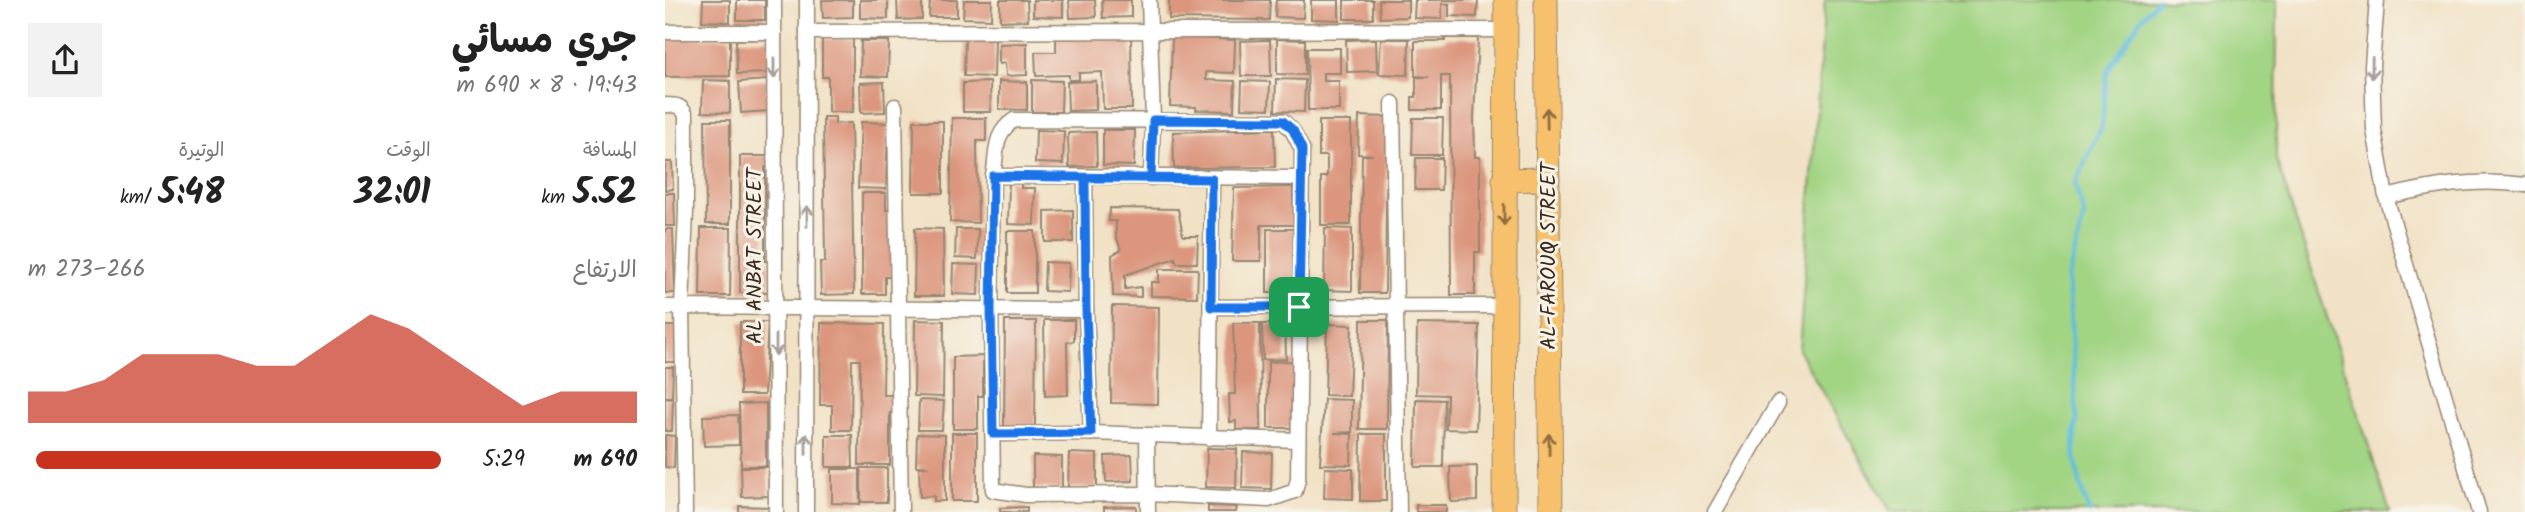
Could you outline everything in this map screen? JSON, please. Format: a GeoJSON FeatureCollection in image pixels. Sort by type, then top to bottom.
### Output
{"type":"FeatureCollection","features":[{"type":"Feature","properties":{"kind":"main road","name":"AL-FAROUQ STREET"},"geometry":{"type":"LineString","coordinates":[[1504,512],[1506,0]]}},
{"type":"Feature","properties":{"kind":"main road","name":"AL-FAROUQ STREET"},"geometry":{"type":"LineString","coordinates":[[1546,0],[1551,512]]}},
{"type":"Feature","properties":{"kind":"main road"},"geometry":{"type":"LineString","coordinates":[[1504,180],[1548,179]]}},
{"type":"Feature","properties":{"kind":"street","name":"AL ANBAT STREET"},"geometry":{"type":"LineString","coordinates":[[774,0],[776,512]]}},
{"type":"Feature","properties":{"kind":"street"},"geometry":{"type":"LineString","coordinates":[[806,512],[807,0]]}},
{"type":"Feature","properties":{"kind":"street"},"geometry":{"type":"LineString","coordinates":[[1149,0],[1153,120],[1151,178]]}},
{"type":"Feature","properties":{"kind":"street"},"geometry":{"type":"LineString","coordinates":[[2377,0],[2372,66],[2374,130],[2386,197],[2479,512]]}},
{"type":"Feature","properties":{"kind":"street"},"geometry":{"type":"LineString","coordinates":[[807,32],[1506,30]]}},
{"type":"Feature","properties":{"kind":"street"},"geometry":{"type":"LineString","coordinates":[[665,32],[774,32]]}},
{"type":"Feature","properties":{"kind":"street"},"geometry":{"type":"LineString","coordinates":[[1393,103],[1399,512]]}},
{"type":"Feature","properties":{"kind":"street"},"geometry":{"type":"LineString","coordinates":[[665,105],[677,105],[686,116],[682,307],[685,512]]}},
{"type":"Feature","properties":{"kind":"street"},"geometry":{"type":"LineString","coordinates":[[895,106],[901,512]]}},
{"type":"Feature","properties":{"kind":"street"},"geometry":{"type":"LineString","coordinates":[[1014,120],[1283,121],[1293,130],[1302,149],[1298,479],[1295,491],[1269,500],[1149,494],[1026,495],[993,490],[993,176],[997,141],[1002,128],[1014,120]]}},
{"type":"Feature","properties":{"kind":"street"},"geometry":{"type":"LineString","coordinates":[[993,176],[1301,178]]}},
{"type":"Feature","properties":{"kind":"street"},"geometry":{"type":"LineString","coordinates":[[1085,178],[1086,310],[1091,433]]}},
{"type":"Feature","properties":{"kind":"street"},"geometry":{"type":"LineString","coordinates":[[1209,438],[1212,179]]}},
{"type":"Feature","properties":{"kind":"street"},"geometry":{"type":"LineString","coordinates":[[2386,197],[2430,186],[2470,182],[2525,186]]}},
{"type":"Feature","properties":{"kind":"street"},"geometry":{"type":"LineString","coordinates":[[1211,307],[1504,306]]}},
{"type":"Feature","properties":{"kind":"street"},"geometry":{"type":"LineString","coordinates":[[665,307],[1086,310]]}},
{"type":"Feature","properties":{"kind":"street"},"geometry":{"type":"LineString","coordinates":[[1715,512],[1778,403]]}},
{"type":"Feature","properties":{"kind":"street"},"geometry":{"type":"LineString","coordinates":[[993,434],[1091,433],[1298,440]]}},
{"type":"Feature","properties":{"kind":"street"},"geometry":{"type":"LineString","coordinates":[[1147,436],[1148,512]]}},
{"type":"Feature","properties":{"kind":"green space"},"geometry":{"type":"Polygon","coordinates":[[[1825,0],[2277,0],[2276,159],[2390,512],[1891,512],[1799,351],[1825,0]]]}},
{"type":"Feature","properties":{"kind":"building"},"geometry":{"type":"Polygon","coordinates":[[[703,0],[730,0],[730,22],[702,21],[703,0]]]}},
{"type":"Feature","properties":{"kind":"building"},"geometry":{"type":"Polygon","coordinates":[[[737,0],[765,0],[765,20],[737,20],[737,0]]]}},
{"type":"Feature","properties":{"kind":"building"},"geometry":{"type":"Polygon","coordinates":[[[822,0],[853,0],[853,17],[823,18],[822,0]]]}},
{"type":"Feature","properties":{"kind":"building"},"geometry":{"type":"Polygon","coordinates":[[[860,0],[888,0],[888,19],[860,18],[860,0]]]}},
{"type":"Feature","properties":{"kind":"building"},"geometry":{"type":"Polygon","coordinates":[[[897,0],[922,0],[922,19],[898,20],[897,0]]]}},
{"type":"Feature","properties":{"kind":"building"},"geometry":{"type":"Polygon","coordinates":[[[930,0],[957,0],[957,17],[929,17],[930,0]]]}},
{"type":"Feature","properties":{"kind":"building"},"geometry":{"type":"Polygon","coordinates":[[[964,0],[992,0],[991,19],[963,18],[964,0]]]}},
{"type":"Feature","properties":{"kind":"building"},"geometry":{"type":"Polygon","coordinates":[[[1000,0],[1027,0],[1028,20],[1000,21],[1000,0]]]}},
{"type":"Feature","properties":{"kind":"building"},"geometry":{"type":"Polygon","coordinates":[[[1033,0],[1063,0],[1063,17],[1033,16],[1033,0]]]}},
{"type":"Feature","properties":{"kind":"building"},"geometry":{"type":"Polygon","coordinates":[[[1069,0],[1095,0],[1096,17],[1070,18],[1069,0]]]}},
{"type":"Feature","properties":{"kind":"building"},"geometry":{"type":"Polygon","coordinates":[[[1102,0],[1131,0],[1131,17],[1103,18],[1102,0]]]}},
{"type":"Feature","properties":{"kind":"building"},"geometry":{"type":"Polygon","coordinates":[[[1169,0],[1270,0],[1269,20],[1169,19],[1169,0]]]}},
{"type":"Feature","properties":{"kind":"building"},"geometry":{"type":"Polygon","coordinates":[[[1276,0],[1304,0],[1303,18],[1275,17],[1276,0]]]}},
{"type":"Feature","properties":{"kind":"building"},"geometry":{"type":"Polygon","coordinates":[[[1311,0],[1339,0],[1339,20],[1311,19],[1311,0]]]}},
{"type":"Feature","properties":{"kind":"building"},"geometry":{"type":"Polygon","coordinates":[[[1344,0],[1373,0],[1373,19],[1344,19],[1344,0]]]}},
{"type":"Feature","properties":{"kind":"building"},"geometry":{"type":"Polygon","coordinates":[[[1379,0],[1408,0],[1408,17],[1380,18],[1379,0]]]}},
{"type":"Feature","properties":{"kind":"building"},"geometry":{"type":"Polygon","coordinates":[[[1415,0],[1478,0],[1477,17],[1449,16],[1449,4],[1442,4],[1442,19],[1414,18],[1415,0]]]}},
{"type":"Feature","properties":{"kind":"building"},"geometry":{"type":"Polygon","coordinates":[[[1131,37],[1132,109],[1103,109],[1102,72],[1079,73],[1079,80],[1069,80],[1069,75],[1036,76],[1035,52],[1056,52],[1056,39],[1131,37]]]}},
{"type":"Feature","properties":{"kind":"building"},"geometry":{"type":"Polygon","coordinates":[[[1172,37],[1235,40],[1234,73],[1206,72],[1206,80],[1235,81],[1234,111],[1170,106],[1172,37]]]}},
{"type":"Feature","properties":{"kind":"building"},"geometry":{"type":"Polygon","coordinates":[[[730,38],[730,76],[665,77],[665,39],[730,38]]]}},
{"type":"Feature","properties":{"kind":"building"},"geometry":{"type":"Polygon","coordinates":[[[965,38],[995,40],[994,77],[964,76],[965,38]]]}},
{"type":"Feature","properties":{"kind":"building"},"geometry":{"type":"Polygon","coordinates":[[[1445,38],[1478,38],[1474,117],[1475,157],[1480,157],[1480,252],[1475,252],[1475,295],[1451,295],[1450,76],[1441,76],[1441,110],[1412,110],[1412,97],[1416,97],[1416,77],[1429,77],[1415,76],[1415,41],[1445,41],[1445,38]]]}},
{"type":"Feature","properties":{"kind":"building"},"geometry":{"type":"Polygon","coordinates":[[[769,39],[770,73],[737,74],[736,40],[769,39]]]}},
{"type":"Feature","properties":{"kind":"building"},"geometry":{"type":"Polygon","coordinates":[[[822,39],[853,39],[853,112],[828,112],[828,77],[822,77],[822,39]]]}},
{"type":"Feature","properties":{"kind":"building"},"geometry":{"type":"Polygon","coordinates":[[[1277,39],[1305,40],[1305,75],[1277,74],[1277,39]]]}},
{"type":"Feature","properties":{"kind":"building"},"geometry":{"type":"Polygon","coordinates":[[[1376,39],[1377,71],[1347,72],[1346,40],[1376,39]]]}},
{"type":"Feature","properties":{"kind":"building"},"geometry":{"type":"Polygon","coordinates":[[[1381,39],[1409,39],[1408,75],[1379,74],[1381,39]]]}},
{"type":"Feature","properties":{"kind":"building"},"geometry":{"type":"Polygon","coordinates":[[[1270,40],[1271,76],[1241,76],[1240,41],[1270,40]]]}},
{"type":"Feature","properties":{"kind":"building"},"geometry":{"type":"Polygon","coordinates":[[[861,41],[889,41],[888,77],[860,76],[861,41]]]}},
{"type":"Feature","properties":{"kind":"building"},"geometry":{"type":"Polygon","coordinates":[[[1027,43],[1027,75],[1006,76],[1005,63],[999,64],[999,44],[1027,43]]]}},
{"type":"Feature","properties":{"kind":"building"},"geometry":{"type":"Polygon","coordinates":[[[1307,48],[1340,48],[1340,73],[1323,73],[1323,81],[1339,81],[1339,110],[1308,110],[1307,48]]]}},
{"type":"Feature","properties":{"kind":"building"},"geometry":{"type":"Polygon","coordinates":[[[1276,79],[1305,80],[1304,112],[1275,111],[1276,79]]]}},
{"type":"Feature","properties":{"kind":"building"},"geometry":{"type":"Polygon","coordinates":[[[703,80],[730,81],[730,113],[702,112],[703,80]]]}},
{"type":"Feature","properties":{"kind":"building"},"geometry":{"type":"Polygon","coordinates":[[[767,80],[768,111],[741,113],[739,82],[767,80]]]}},
{"type":"Feature","properties":{"kind":"building"},"geometry":{"type":"Polygon","coordinates":[[[1032,80],[1062,81],[1061,112],[1032,112],[1032,80]]]}},
{"type":"Feature","properties":{"kind":"building"},"geometry":{"type":"Polygon","coordinates":[[[999,81],[1027,82],[1027,110],[999,109],[999,81]]]}},
{"type":"Feature","properties":{"kind":"building"},"geometry":{"type":"Polygon","coordinates":[[[1096,81],[1096,110],[1068,111],[1067,82],[1096,81]]]}},
{"type":"Feature","properties":{"kind":"building"},"geometry":{"type":"Polygon","coordinates":[[[1242,81],[1270,82],[1269,109],[1241,108],[1242,81]]]}},
{"type":"Feature","properties":{"kind":"building"},"geometry":{"type":"Polygon","coordinates":[[[884,82],[885,112],[861,113],[860,83],[884,82]]]}},
{"type":"Feature","properties":{"kind":"building"},"geometry":{"type":"Polygon","coordinates":[[[990,82],[991,112],[963,112],[963,83],[990,82]]]}},
{"type":"Feature","properties":{"kind":"building"},"geometry":{"type":"Polygon","coordinates":[[[1359,116],[1387,117],[1385,293],[1360,293],[1362,155],[1373,155],[1358,154],[1359,116]]]}},
{"type":"Feature","properties":{"kind":"building"},"geometry":{"type":"Polygon","coordinates":[[[823,117],[835,117],[835,124],[851,123],[854,294],[821,295],[820,262],[825,262],[823,117]]]}},
{"type":"Feature","properties":{"kind":"building"},"geometry":{"type":"Polygon","coordinates":[[[952,118],[986,118],[986,141],[977,141],[978,223],[950,222],[952,118]]]}},
{"type":"Feature","properties":{"kind":"building"},"geometry":{"type":"Polygon","coordinates":[[[1413,118],[1443,118],[1442,155],[1412,155],[1413,118]]]}},
{"type":"Feature","properties":{"kind":"building"},"geometry":{"type":"Polygon","coordinates":[[[705,120],[730,120],[730,224],[706,224],[705,120]]]}},
{"type":"Feature","properties":{"kind":"building"},"geometry":{"type":"Polygon","coordinates":[[[914,121],[943,121],[943,193],[913,193],[914,121]]]}},
{"type":"Feature","properties":{"kind":"building"},"geometry":{"type":"Polygon","coordinates":[[[1319,121],[1351,121],[1351,225],[1321,225],[1321,177],[1327,177],[1327,156],[1319,156],[1319,121]]]}},
{"type":"Feature","properties":{"kind":"building"},"geometry":{"type":"Polygon","coordinates":[[[861,122],[888,123],[886,189],[858,188],[861,122]]]}},
{"type":"Feature","properties":{"kind":"building"},"geometry":{"type":"Polygon","coordinates":[[[1274,129],[1275,167],[1174,168],[1173,132],[1274,129]]]}},
{"type":"Feature","properties":{"kind":"building"},"geometry":{"type":"Polygon","coordinates":[[[1036,130],[1064,131],[1063,164],[1035,163],[1036,130]]]}},
{"type":"Feature","properties":{"kind":"building"},"geometry":{"type":"Polygon","coordinates":[[[1103,130],[1135,130],[1134,166],[1103,165],[1103,130]]]}},
{"type":"Feature","properties":{"kind":"building"},"geometry":{"type":"Polygon","coordinates":[[[1096,132],[1097,166],[1069,167],[1068,133],[1096,132]]]}},
{"type":"Feature","properties":{"kind":"building"},"geometry":{"type":"Polygon","coordinates":[[[740,156],[770,156],[771,167],[765,167],[765,261],[769,261],[769,293],[740,293],[740,156]]]}},
{"type":"Feature","properties":{"kind":"building"},"geometry":{"type":"Polygon","coordinates":[[[1416,158],[1442,158],[1441,190],[1415,190],[1416,158]]]}},
{"type":"Feature","properties":{"kind":"building"},"geometry":{"type":"Polygon","coordinates":[[[665,162],[672,162],[673,189],[665,190],[665,162]]]}},
{"type":"Feature","properties":{"kind":"building"},"geometry":{"type":"Polygon","coordinates":[[[1009,181],[1021,181],[1021,188],[1035,188],[1034,225],[1008,224],[1009,181]]]}},
{"type":"Feature","properties":{"kind":"building"},"geometry":{"type":"Polygon","coordinates":[[[1293,187],[1294,225],[1261,225],[1261,261],[1232,261],[1234,188],[1293,187]]]}},
{"type":"Feature","properties":{"kind":"building"},"geometry":{"type":"Polygon","coordinates":[[[665,193],[674,193],[675,226],[665,226],[665,193]]]}},
{"type":"Feature","properties":{"kind":"building"},"geometry":{"type":"Polygon","coordinates":[[[862,193],[886,193],[886,210],[892,210],[892,277],[885,277],[885,294],[862,294],[862,193]]]}},
{"type":"Feature","properties":{"kind":"building"},"geometry":{"type":"Polygon","coordinates":[[[1110,208],[1178,209],[1183,236],[1198,236],[1197,263],[1177,263],[1175,258],[1125,275],[1125,289],[1141,287],[1141,297],[1113,296],[1112,255],[1121,250],[1116,236],[1116,221],[1109,221],[1110,208]]]}},
{"type":"Feature","properties":{"kind":"building"},"geometry":{"type":"Polygon","coordinates":[[[1073,210],[1073,242],[1045,242],[1045,211],[1073,210]]]}},
{"type":"Feature","properties":{"kind":"building"},"geometry":{"type":"Polygon","coordinates":[[[701,228],[731,228],[730,296],[700,296],[701,228]]]}},
{"type":"Feature","properties":{"kind":"building"},"geometry":{"type":"Polygon","coordinates":[[[915,228],[943,229],[944,296],[914,296],[915,228]]]}},
{"type":"Feature","properties":{"kind":"building"},"geometry":{"type":"Polygon","coordinates":[[[1325,228],[1352,229],[1352,291],[1324,290],[1325,228]]]}},
{"type":"Feature","properties":{"kind":"building"},"geometry":{"type":"Polygon","coordinates":[[[665,229],[673,229],[675,293],[665,293],[665,229]]]}},
{"type":"Feature","properties":{"kind":"building"},"geometry":{"type":"Polygon","coordinates":[[[956,229],[978,229],[977,259],[955,258],[956,229]]]}},
{"type":"Feature","properties":{"kind":"building"},"geometry":{"type":"Polygon","coordinates":[[[1267,229],[1296,229],[1296,293],[1267,293],[1267,229]]]}},
{"type":"Feature","properties":{"kind":"building"},"geometry":{"type":"Polygon","coordinates":[[[1007,231],[1035,231],[1035,293],[1007,293],[1007,231]]]}},
{"type":"Feature","properties":{"kind":"building"},"geometry":{"type":"Polygon","coordinates":[[[1045,262],[1069,263],[1068,292],[1044,291],[1045,262]]]}},
{"type":"Feature","properties":{"kind":"building"},"geometry":{"type":"Polygon","coordinates":[[[953,264],[979,265],[978,295],[952,294],[953,264]]]}},
{"type":"Feature","properties":{"kind":"building"},"geometry":{"type":"Polygon","coordinates":[[[1159,269],[1198,269],[1197,297],[1151,296],[1151,282],[1159,282],[1159,269]]]}},
{"type":"Feature","properties":{"kind":"building"},"geometry":{"type":"Polygon","coordinates":[[[1112,306],[1159,307],[1158,404],[1111,403],[1112,306]]]}},
{"type":"Feature","properties":{"kind":"building"},"geometry":{"type":"Polygon","coordinates":[[[915,320],[944,321],[943,397],[914,396],[915,320]]]}},
{"type":"Feature","properties":{"kind":"building"},"geometry":{"type":"Polygon","coordinates":[[[1044,320],[1074,320],[1074,341],[1067,342],[1068,395],[1045,396],[1044,320]]]}},
{"type":"Feature","properties":{"kind":"building"},"geometry":{"type":"Polygon","coordinates":[[[1361,320],[1388,320],[1387,429],[1359,429],[1361,320]]]}},
{"type":"Feature","properties":{"kind":"building"},"geometry":{"type":"Polygon","coordinates":[[[1005,321],[1036,321],[1035,427],[1004,427],[1005,321]]]}},
{"type":"Feature","properties":{"kind":"building"},"geometry":{"type":"Polygon","coordinates":[[[740,322],[768,322],[764,395],[740,395],[740,322]]]}},
{"type":"Feature","properties":{"kind":"building"},"geometry":{"type":"Polygon","coordinates":[[[821,323],[884,324],[883,395],[894,395],[894,413],[890,413],[890,465],[859,465],[860,360],[852,360],[851,430],[832,430],[832,405],[820,405],[821,323]]]}},
{"type":"Feature","properties":{"kind":"building"},"geometry":{"type":"Polygon","coordinates":[[[1233,323],[1260,323],[1261,430],[1236,430],[1236,421],[1230,422],[1229,394],[1235,394],[1233,323]]]}},
{"type":"Feature","properties":{"kind":"building"},"geometry":{"type":"Polygon","coordinates":[[[1285,323],[1286,359],[1263,360],[1262,324],[1285,323]]]}},
{"type":"Feature","properties":{"kind":"building"},"geometry":{"type":"Polygon","coordinates":[[[1327,324],[1352,325],[1349,396],[1325,395],[1327,324]]]}},
{"type":"Feature","properties":{"kind":"building"},"geometry":{"type":"Polygon","coordinates":[[[1417,324],[1479,325],[1476,430],[1446,429],[1447,395],[1416,394],[1417,324]]]}},
{"type":"Feature","properties":{"kind":"building"},"geometry":{"type":"Polygon","coordinates":[[[665,326],[677,326],[678,362],[665,362],[665,326]]]}},
{"type":"Feature","properties":{"kind":"building"},"geometry":{"type":"Polygon","coordinates":[[[983,356],[983,396],[978,396],[978,429],[953,429],[953,357],[983,356]]]}},
{"type":"Feature","properties":{"kind":"building"},"geometry":{"type":"Polygon","coordinates":[[[1295,361],[1295,428],[1268,428],[1268,362],[1295,361]]]}},
{"type":"Feature","properties":{"kind":"building"},"geometry":{"type":"Polygon","coordinates":[[[665,367],[673,367],[672,397],[665,397],[665,367]]]}},
{"type":"Feature","properties":{"kind":"building"},"geometry":{"type":"Polygon","coordinates":[[[665,398],[673,399],[672,431],[665,431],[665,398]]]}},
{"type":"Feature","properties":{"kind":"building"},"geometry":{"type":"Polygon","coordinates":[[[1324,399],[1352,400],[1352,432],[1334,433],[1352,434],[1351,465],[1320,464],[1324,399]]]}},
{"type":"Feature","properties":{"kind":"building"},"geometry":{"type":"Polygon","coordinates":[[[1416,399],[1444,400],[1443,467],[1415,467],[1416,399]]]}},
{"type":"Feature","properties":{"kind":"building"},"geometry":{"type":"Polygon","coordinates":[[[919,400],[944,401],[942,430],[918,430],[919,400]]]}},
{"type":"Feature","properties":{"kind":"building"},"geometry":{"type":"Polygon","coordinates":[[[766,403],[766,466],[741,466],[739,404],[766,403]]]}},
{"type":"Feature","properties":{"kind":"building"},"geometry":{"type":"Polygon","coordinates":[[[738,415],[739,445],[704,446],[703,416],[738,415]]]}},
{"type":"Feature","properties":{"kind":"building"},"geometry":{"type":"Polygon","coordinates":[[[952,433],[977,433],[977,501],[952,501],[952,433]]]}},
{"type":"Feature","properties":{"kind":"building"},"geometry":{"type":"Polygon","coordinates":[[[917,434],[945,435],[945,501],[934,501],[934,496],[920,497],[919,467],[929,467],[916,466],[917,434]]]}},
{"type":"Feature","properties":{"kind":"building"},"geometry":{"type":"Polygon","coordinates":[[[1361,434],[1386,434],[1386,501],[1360,501],[1361,434]]]}},
{"type":"Feature","properties":{"kind":"building"},"geometry":{"type":"Polygon","coordinates":[[[665,435],[675,436],[674,468],[665,467],[665,435]]]}},
{"type":"Feature","properties":{"kind":"building"},"geometry":{"type":"Polygon","coordinates":[[[826,435],[852,435],[853,467],[826,467],[826,435]]]}},
{"type":"Feature","properties":{"kind":"building"},"geometry":{"type":"Polygon","coordinates":[[[1207,448],[1237,449],[1236,488],[1206,487],[1207,448]]]}},
{"type":"Feature","properties":{"kind":"building"},"geometry":{"type":"Polygon","coordinates":[[[1243,452],[1272,453],[1271,489],[1242,488],[1243,452]]]}},
{"type":"Feature","properties":{"kind":"building"},"geometry":{"type":"Polygon","coordinates":[[[1069,453],[1097,454],[1097,488],[1068,488],[1069,453]]]}},
{"type":"Feature","properties":{"kind":"building"},"geometry":{"type":"Polygon","coordinates":[[[1132,455],[1133,481],[1106,482],[1105,456],[1132,455]]]}},
{"type":"Feature","properties":{"kind":"building"},"geometry":{"type":"Polygon","coordinates":[[[1033,456],[1062,457],[1062,489],[1033,488],[1033,456]]]}},
{"type":"Feature","properties":{"kind":"building"},"geometry":{"type":"Polygon","coordinates":[[[1477,466],[1477,501],[1451,502],[1450,467],[1477,466]]]}},
{"type":"Feature","properties":{"kind":"building"},"geometry":{"type":"Polygon","coordinates":[[[741,467],[768,467],[769,496],[742,497],[741,467]]]}},
{"type":"Feature","properties":{"kind":"building"},"geometry":{"type":"Polygon","coordinates":[[[861,468],[887,468],[887,502],[861,502],[861,468]]]}},
{"type":"Feature","properties":{"kind":"building"},"geometry":{"type":"Polygon","coordinates":[[[1325,468],[1353,469],[1353,499],[1324,498],[1325,468]]]}},
{"type":"Feature","properties":{"kind":"building"},"geometry":{"type":"Polygon","coordinates":[[[832,469],[860,469],[860,504],[832,503],[832,469]]]}},
{"type":"Feature","properties":{"kind":"building"},"geometry":{"type":"Polygon","coordinates":[[[1416,505],[1446,505],[1446,512],[1416,512],[1416,505]]]}},
{"type":"Feature","properties":{"kind":"building"},"geometry":{"type":"Polygon","coordinates":[[[739,506],[771,507],[771,512],[739,512],[739,506]]]}},
{"type":"Feature","properties":{"kind":"building"},"geometry":{"type":"Polygon","coordinates":[[[1136,506],[1136,512],[1104,512],[1104,507],[1136,506]]]}},
{"type":"Feature","properties":{"kind":"building"},"geometry":{"type":"Polygon","coordinates":[[[1208,506],[1237,507],[1236,512],[1208,512],[1208,506]]]}},
{"type":"Feature","properties":{"kind":"building"},"geometry":{"type":"Polygon","coordinates":[[[1027,507],[1027,512],[1000,512],[1000,508],[1027,507]]]}},
{"type":"Feature","properties":{"kind":"waterway"},"geometry":{"type":"LineString","coordinates":[[2089,512],[2079,477],[2074,444],[2077,419],[2068,279],[2084,216],[2075,183],[2102,126],[2107,72],[2142,17],[2158,0]]}},
{"type":"Feature","properties":{"kind":"route"},"geometry":{"type":"LineString","coordinates":[[1299,307],[1211,307],[1212,179],[1085,178],[993,176],[993,434],[1091,433],[1086,310],[1085,178],[1151,178],[1153,120],[1283,121],[1293,130],[1302,149],[1299,307]]}}]}
